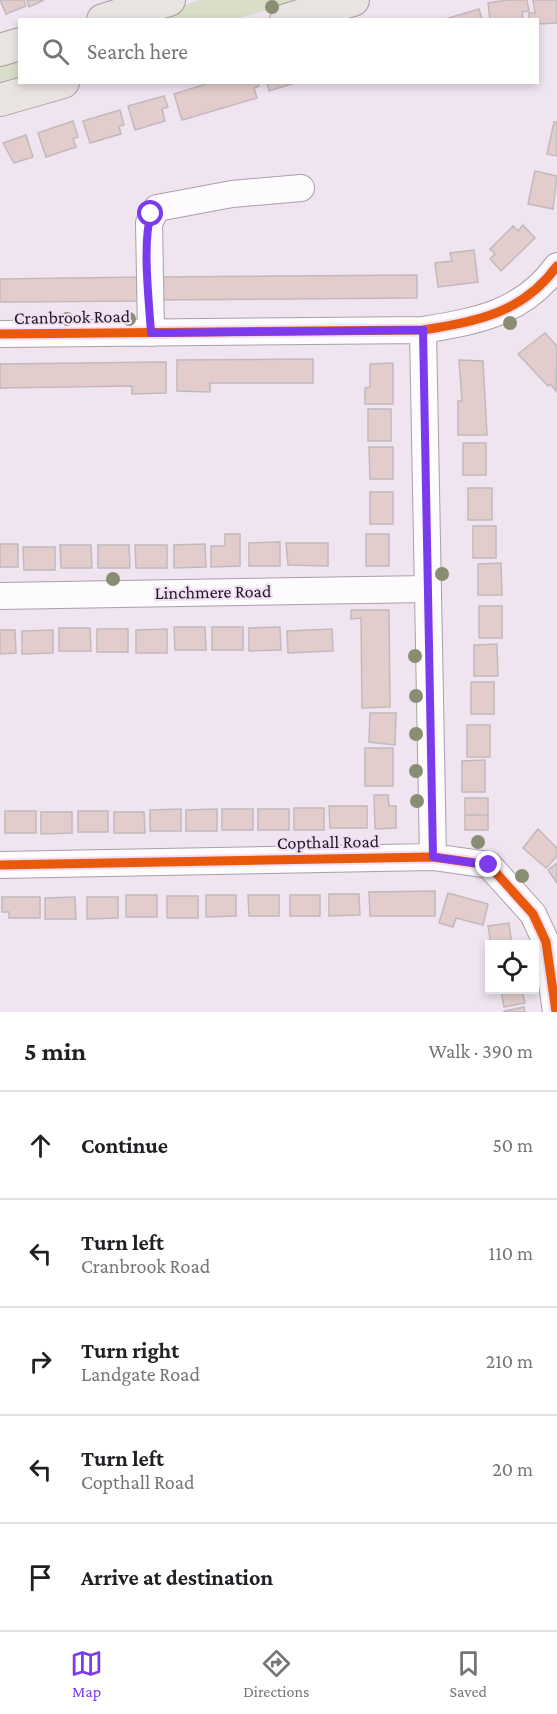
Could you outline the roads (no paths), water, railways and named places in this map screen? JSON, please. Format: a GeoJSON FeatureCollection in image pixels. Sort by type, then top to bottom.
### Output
{"type":"FeatureCollection","features":[{"type":"Feature","properties":{"kind":"main road"},"geometry":{"type":"LineString","coordinates":[[293,18],[353,0]]}},
{"type":"Feature","properties":{"kind":"main road"},"geometry":{"type":"LineString","coordinates":[[109,18],[155,2]]}},
{"type":"Feature","properties":{"kind":"main road"},"geometry":{"type":"LineString","coordinates":[[0,50],[18,45]]}},
{"type":"Feature","properties":{"kind":"main road"},"geometry":{"type":"LineString","coordinates":[[0,100],[56,84]]}},
{"type":"Feature","properties":{"kind":"street"},"geometry":{"type":"LineString","coordinates":[[151,333],[148,223],[157,208],[232,194],[301,188]]}},
{"type":"Feature","properties":{"kind":"street","name":"Cranbrook Road"},"geometry":{"type":"LineString","coordinates":[[0,334],[423,330],[473,322],[514,305],[549,296],[557,266]]}},
{"type":"Feature","properties":{"kind":"street"},"geometry":{"type":"LineString","coordinates":[[423,330],[433,857]]}},
{"type":"Feature","properties":{"kind":"street","name":"Linchmere Road"},"geometry":{"type":"LineString","coordinates":[[0,596],[427,589]]}},
{"type":"Feature","properties":{"kind":"street","name":"Copthall Road"},"geometry":{"type":"LineString","coordinates":[[0,865],[433,857],[489,865],[533,914],[551,941],[556,1012]]}}]}
